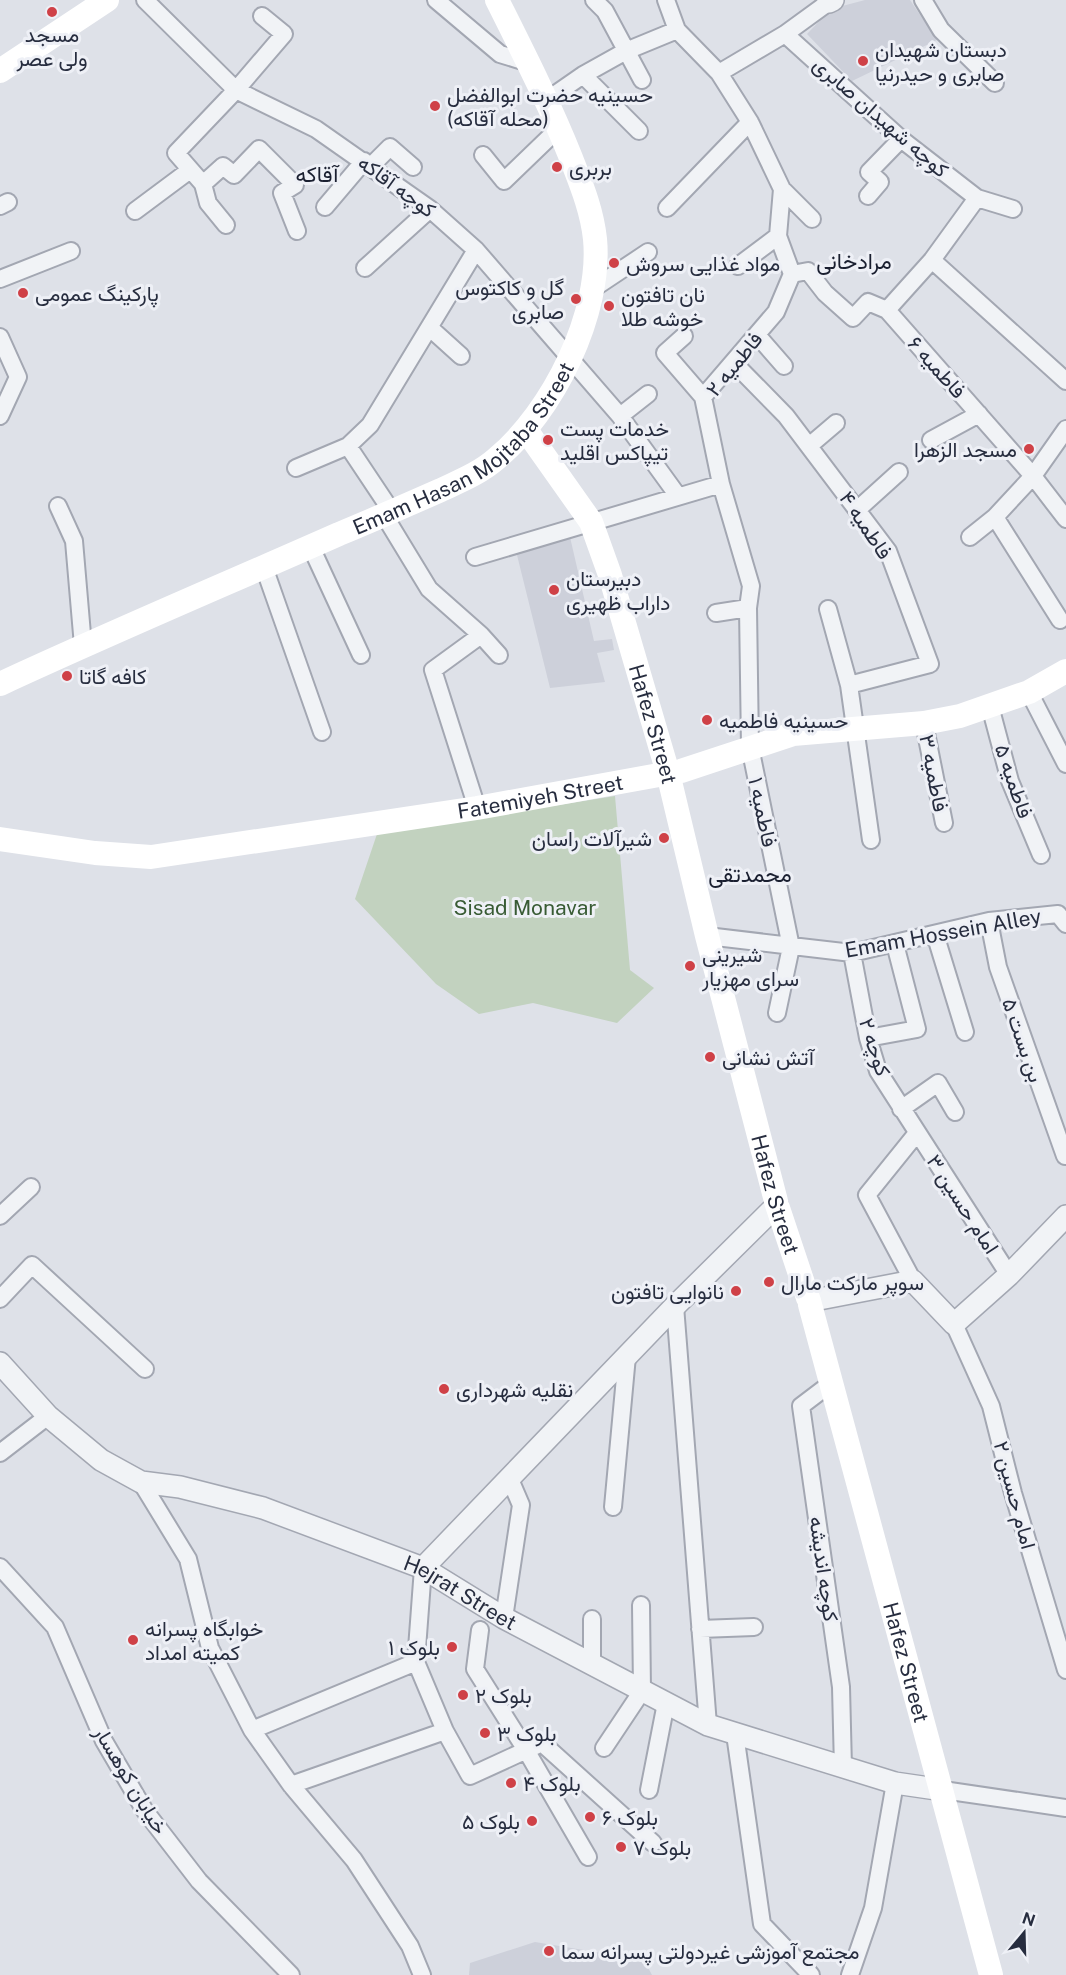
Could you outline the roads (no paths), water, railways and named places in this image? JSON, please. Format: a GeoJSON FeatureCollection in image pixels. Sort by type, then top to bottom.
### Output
{"type":"FeatureCollection","features":[{"type":"Feature","properties":{"kind":"main road"},"geometry":{"type":"LineString","coordinates":[[0,70],[107,0]]}},
{"type":"Feature","properties":{"kind":"main road","name":"Emam Hasan Mojtaba Street"},"geometry":{"type":"LineString","coordinates":[[0,684],[475,474],[495,461],[526,430],[564,374],[582,328],[591,290],[595,241],[585,195],[559,128],[497,0]]}},
{"type":"Feature","properties":{"kind":"main road","name":"Hafez Street"},"geometry":{"type":"LineString","coordinates":[[526,430],[591,522],[610,575],[668,773],[707,936],[777,1206],[809,1301],[992,1975]]}},
{"type":"Feature","properties":{"kind":"main road","name":"Fatemiyeh Street"},"geometry":{"type":"LineString","coordinates":[[0,839],[106,854],[151,857],[477,808],[681,771],[793,734],[924,723],[960,716],[1029,692],[1065,675]]}},
{"type":"Feature","properties":{"kind":"street","name":"کوچه آقاکه"},"geometry":{"type":"LineString","coordinates":[[145,0],[236,90],[316,129],[430,209],[476,250],[620,416],[678,496]]}},
{"type":"Feature","properties":{"kind":"street"},"geometry":{"type":"LineString","coordinates":[[436,0],[500,54],[529,63]]}},
{"type":"Feature","properties":{"kind":"street"},"geometry":{"type":"LineString","coordinates":[[594,0],[605,11],[642,80]]}},
{"type":"Feature","properties":{"kind":"street"},"geometry":{"type":"LineString","coordinates":[[666,0],[677,30],[719,73],[750,122],[782,189],[812,219]]}},
{"type":"Feature","properties":{"kind":"street"},"geometry":{"type":"LineString","coordinates":[[719,73],[785,34],[830,0]]}},
{"type":"Feature","properties":{"kind":"street"},"geometry":{"type":"LineString","coordinates":[[923,0],[941,30],[995,83]]}},
{"type":"Feature","properties":{"kind":"street"},"geometry":{"type":"LineString","coordinates":[[226,225],[208,203],[203,184],[176,153],[236,90],[284,34],[262,16]]}},
{"type":"Feature","properties":{"kind":"street"},"geometry":{"type":"LineString","coordinates":[[547,100],[583,75],[626,51],[677,30]]}},
{"type":"Feature","properties":{"kind":"street","name":"کوچه شهیدان صابری"},"geometry":{"type":"LineString","coordinates":[[785,34],[901,139],[978,198],[1013,209]]}},
{"type":"Feature","properties":{"kind":"street"},"geometry":{"type":"LineString","coordinates":[[583,75],[639,131]]}},
{"type":"Feature","properties":{"kind":"street"},"geometry":{"type":"LineString","coordinates":[[667,208],[750,122]]}},
{"type":"Feature","properties":{"kind":"street"},"geometry":{"type":"LineString","coordinates":[[483,155],[504,181],[559,128]]}},
{"type":"Feature","properties":{"kind":"street"},"geometry":{"type":"LineString","coordinates":[[868,196],[880,182],[869,172],[901,139]]}},
{"type":"Feature","properties":{"kind":"street"},"geometry":{"type":"LineString","coordinates":[[325,207],[368,164],[390,147],[413,167]]}},
{"type":"Feature","properties":{"kind":"street"},"geometry":{"type":"LineString","coordinates":[[203,184],[223,166],[234,175],[259,149],[295,185],[282,193],[297,231]]}},
{"type":"Feature","properties":{"kind":"street"},"geometry":{"type":"LineString","coordinates":[[135,212],[190,170]]}},
{"type":"Feature","properties":{"kind":"street"},"geometry":{"type":"LineString","coordinates":[[782,189],[778,236],[792,274],[808,271],[825,293],[853,318],[868,302],[887,310],[932,260],[978,198]]}},
{"type":"Feature","properties":{"kind":"street"},"geometry":{"type":"LineString","coordinates":[[365,268],[430,209]]}},
{"type":"Feature","properties":{"kind":"street"},"geometry":{"type":"LineString","coordinates":[[738,266],[778,236]]}},
{"type":"Feature","properties":{"kind":"street"},"geometry":{"type":"LineString","coordinates":[[296,468],[348,446],[370,425],[476,250]]}},
{"type":"Feature","properties":{"kind":"street"},"geometry":{"type":"LineString","coordinates":[[0,279],[71,251]]}},
{"type":"Feature","properties":{"kind":"street"},"geometry":{"type":"LineString","coordinates":[[591,290],[648,252]]}},
{"type":"Feature","properties":{"kind":"street"},"geometry":{"type":"LineString","coordinates":[[932,260],[1066,381]]}},
{"type":"Feature","properties":{"kind":"street","name":"فاطمیه ۲"},"geometry":{"type":"LineString","coordinates":[[750,747],[748,608],[751,586],[721,484],[703,397],[776,312],[792,274]]}},
{"type":"Feature","properties":{"kind":"street","name":"فاطمیه ۶"},"geometry":{"type":"LineString","coordinates":[[887,310],[1033,476],[1066,519]]}},
{"type":"Feature","properties":{"kind":"street"},"geometry":{"type":"LineString","coordinates":[[430,328],[461,356]]}},
{"type":"Feature","properties":{"kind":"street"},"geometry":{"type":"LineString","coordinates":[[757,335],[784,366]]}},
{"type":"Feature","properties":{"kind":"street"},"geometry":{"type":"LineString","coordinates":[[684,336],[665,353],[703,397]]}},
{"type":"Feature","properties":{"kind":"street"},"geometry":{"type":"LineString","coordinates":[[0,337],[18,377],[0,416]]}},
{"type":"Feature","properties":{"kind":"street","name":"فاطمیه ۴"},"geometry":{"type":"LineString","coordinates":[[734,363],[786,416],[888,551],[930,664],[849,685]]}},
{"type":"Feature","properties":{"kind":"street"},"geometry":{"type":"LineString","coordinates":[[620,416],[648,394]]}},
{"type":"Feature","properties":{"kind":"street"},"geometry":{"type":"LineString","coordinates":[[931,440],[979,414]]}},
{"type":"Feature","properties":{"kind":"street"},"geometry":{"type":"LineString","coordinates":[[809,446],[836,423]]}},
{"type":"Feature","properties":{"kind":"street"},"geometry":{"type":"LineString","coordinates":[[970,537],[995,517],[1033,476],[1066,429]]}},
{"type":"Feature","properties":{"kind":"street"},"geometry":{"type":"LineString","coordinates":[[348,446],[429,590],[499,655]]}},
{"type":"Feature","properties":{"kind":"street"},"geometry":{"type":"LineString","coordinates":[[857,510],[899,472]]}},
{"type":"Feature","properties":{"kind":"street"},"geometry":{"type":"LineString","coordinates":[[475,556],[721,484]]}},
{"type":"Feature","properties":{"kind":"street"},"geometry":{"type":"LineString","coordinates":[[58,506],[74,541],[83,646]]}},
{"type":"Feature","properties":{"kind":"street"},"geometry":{"type":"LineString","coordinates":[[995,517],[1060,620]]}},
{"type":"Feature","properties":{"kind":"street"},"geometry":{"type":"LineString","coordinates":[[311,547],[361,655]]}},
{"type":"Feature","properties":{"kind":"street"},"geometry":{"type":"LineString","coordinates":[[264,567],[322,732]]}},
{"type":"Feature","properties":{"kind":"street"},"geometry":{"type":"LineString","coordinates":[[716,613],[748,608]]}},
{"type":"Feature","properties":{"kind":"street"},"geometry":{"type":"LineString","coordinates":[[828,609],[849,685],[871,840]]}},
{"type":"Feature","properties":{"kind":"street"},"geometry":{"type":"LineString","coordinates":[[477,808],[433,670],[481,636]]}},
{"type":"Feature","properties":{"kind":"street"},"geometry":{"type":"LineString","coordinates":[[1029,692],[1066,764]]}},
{"type":"Feature","properties":{"kind":"street","name":"فاطمیه ۵"},"geometry":{"type":"LineString","coordinates":[[990,706],[1010,781],[1041,855]]}},
{"type":"Feature","properties":{"kind":"street","name":"فاطمیه ۳"},"geometry":{"type":"LineString","coordinates":[[924,723],[944,823]]}},
{"type":"Feature","properties":{"kind":"street","name":"فاطمیه ۱"},"geometry":{"type":"LineString","coordinates":[[750,747],[791,947]]}},
{"type":"Feature","properties":{"kind":"street","name":"Emam Hossein Alley"},"geometry":{"type":"LineString","coordinates":[[707,936],[852,953],[989,921],[1058,914],[1066,924]]}},
{"type":"Feature","properties":{"kind":"street","name":"بن بست ۵"},"geometry":{"type":"LineString","coordinates":[[989,921],[998,968],[1065,1156]]}},
{"type":"Feature","properties":{"kind":"street"},"geometry":{"type":"LineString","coordinates":[[935,934],[965,1032]]}},
{"type":"Feature","properties":{"kind":"street"},"geometry":{"type":"LineString","coordinates":[[868,1038],[917,1029],[896,944]]}},
{"type":"Feature","properties":{"kind":"street"},"geometry":{"type":"LineString","coordinates":[[777,1013],[791,947]]}},
{"type":"Feature","properties":{"kind":"street","name":"کوچه ۲"},"geometry":{"type":"LineString","coordinates":[[852,953],[868,1038],[878,1071],[917,1133]]}},
{"type":"Feature","properties":{"kind":"street"},"geometry":{"type":"LineString","coordinates":[[902,1109],[938,1083],[955,1112]]}},
{"type":"Feature","properties":{"kind":"street"},"geometry":{"type":"LineString","coordinates":[[917,1133],[867,1196],[913,1281],[954,1324],[1009,1275],[1066,1216]]}},
{"type":"Feature","properties":{"kind":"street","name":"امام حسین ۳"},"geometry":{"type":"LineString","coordinates":[[917,1133],[1009,1275]]}},
{"type":"Feature","properties":{"kind":"street"},"geometry":{"type":"LineString","coordinates":[[0,1216],[31,1187]]}},
{"type":"Feature","properties":{"kind":"street"},"geometry":{"type":"LineString","coordinates":[[652,1844],[542,1743],[470,1776],[445,1731],[416,1662],[423,1568],[675,1306],[777,1206]]}},
{"type":"Feature","properties":{"kind":"street"},"geometry":{"type":"LineString","coordinates":[[0,1299],[32,1265],[145,1369]]}},
{"type":"Feature","properties":{"kind":"street"},"geometry":{"type":"LineString","coordinates":[[809,1301],[913,1281]]}},
{"type":"Feature","properties":{"kind":"street"},"geometry":{"type":"LineString","coordinates":[[675,1306],[708,1725]]}},
{"type":"Feature","properties":{"kind":"street","name":"امام حسین ۲"},"geometry":{"type":"LineString","coordinates":[[954,1324],[991,1406],[1013,1493],[1066,1670]]}},
{"type":"Feature","properties":{"kind":"street"},"geometry":{"type":"LineString","coordinates":[[614,1507],[627,1356]]}},
{"type":"Feature","properties":{"kind":"street","name":"Hejrat Street"},"geometry":{"type":"LineString","coordinates":[[0,1363],[48,1416],[101,1460],[141,1482],[180,1487],[263,1508],[423,1568],[504,1618],[708,1725],[895,1783],[943,1790]]}},
{"type":"Feature","properties":{"kind":"street","name":"کوچه اندیشه"},"geometry":{"type":"LineString","coordinates":[[830,1384],[801,1406],[841,1688],[843,1768]]}},
{"type":"Feature","properties":{"kind":"street"},"geometry":{"type":"LineString","coordinates":[[0,1454],[48,1416]]}},
{"type":"Feature","properties":{"kind":"street"},"geometry":{"type":"LineString","coordinates":[[504,1618],[521,1505],[509,1477]]}},
{"type":"Feature","properties":{"kind":"street"},"geometry":{"type":"LineString","coordinates":[[141,1482],[188,1559],[210,1648],[252,1730],[291,1785],[354,1860],[410,1946],[422,1975]]}},
{"type":"Feature","properties":{"kind":"street","name":"خیابان کوهسار"},"geometry":{"type":"LineString","coordinates":[[0,1567],[55,1627],[104,1741],[145,1811],[199,1881],[291,1975]]}},
{"type":"Feature","properties":{"kind":"street"},"geometry":{"type":"LineString","coordinates":[[604,1748],[642,1691],[641,1605]]}},
{"type":"Feature","properties":{"kind":"street"},"geometry":{"type":"LineString","coordinates":[[592,1619],[592,1665]]}},
{"type":"Feature","properties":{"kind":"street"},"geometry":{"type":"LineString","coordinates":[[700,1629],[754,1627]]}},
{"type":"Feature","properties":{"kind":"street"},"geometry":{"type":"LineString","coordinates":[[480,1630],[475,1669],[526,1750],[588,1857]]}},
{"type":"Feature","properties":{"kind":"street"},"geometry":{"type":"LineString","coordinates":[[252,1730],[416,1662]]}},
{"type":"Feature","properties":{"kind":"street"},"geometry":{"type":"LineString","coordinates":[[649,1790],[666,1703]]}},
{"type":"Feature","properties":{"kind":"street"},"geometry":{"type":"LineString","coordinates":[[291,1785],[445,1731]]}},
{"type":"Feature","properties":{"kind":"street"},"geometry":{"type":"LineString","coordinates":[[735,1734],[762,1924],[811,1975]]}},
{"type":"Feature","properties":{"kind":"street"},"geometry":{"type":"LineString","coordinates":[[850,1975],[873,1908],[895,1783]]}},
{"type":"Feature","properties":{"kind":"street"},"geometry":{"type":"LineString","coordinates":[[943,1790],[1066,1808]]}},
{"type":"Feature","properties":{"kind":"place","name":"مسجد ولی عصر"},"geometry":{"type":"Point","coordinates":[52,12]}},
{"type":"Feature","properties":{"kind":"place","name":"دبستان شهیدان صابری و حیدرنیا"},"geometry":{"type":"Point","coordinates":[863,61]}},
{"type":"Feature","properties":{"kind":"place","name":"حسینیه حضرت ابوالفضل (محله آقاکه)"},"geometry":{"type":"Point","coordinates":[435,106]}},
{"type":"Feature","properties":{"kind":"place","name":"بربری"},"geometry":{"type":"Point","coordinates":[557,167]}},
{"type":"Feature","properties":{"kind":"place","name":"مواد غذایی سروش"},"geometry":{"type":"Point","coordinates":[614,263]}},
{"type":"Feature","properties":{"kind":"place","name":"پارکینگ عمومی"},"geometry":{"type":"Point","coordinates":[23,293]}},
{"type":"Feature","properties":{"kind":"place","name":"گل و کاکتوس صابری"},"geometry":{"type":"Point","coordinates":[576,299]}},
{"type":"Feature","properties":{"kind":"place","name":"نان تافتون خوشه طلا"},"geometry":{"type":"Point","coordinates":[609,306]}},
{"type":"Feature","properties":{"kind":"place","name":"خدمات پست تیپاکس اقلید"},"geometry":{"type":"Point","coordinates":[548,440]}},
{"type":"Feature","properties":{"kind":"place","name":"مسجد الزهرا"},"geometry":{"type":"Point","coordinates":[1029,449]}},
{"type":"Feature","properties":{"kind":"place","name":"دبیرستان داراب ظهیری"},"geometry":{"type":"Point","coordinates":[554,590]}},
{"type":"Feature","properties":{"kind":"place","name":"کافه گاتا"},"geometry":{"type":"Point","coordinates":[67,676]}},
{"type":"Feature","properties":{"kind":"place","name":"حسینیه فاطمیه"},"geometry":{"type":"Point","coordinates":[707,720]}},
{"type":"Feature","properties":{"kind":"place","name":"شیرآلات راسان"},"geometry":{"type":"Point","coordinates":[664,838]}},
{"type":"Feature","properties":{"kind":"place","name":"شیرینی سرای مهزیار"},"geometry":{"type":"Point","coordinates":[690,966]}},
{"type":"Feature","properties":{"kind":"place","name":"آتش نشانی"},"geometry":{"type":"Point","coordinates":[710,1057]}},
{"type":"Feature","properties":{"kind":"place","name":"سوپر مارکت مارال"},"geometry":{"type":"Point","coordinates":[769,1282]}},
{"type":"Feature","properties":{"kind":"place","name":"نانوایی تافتون"},"geometry":{"type":"Point","coordinates":[736,1291]}},
{"type":"Feature","properties":{"kind":"place","name":"نقلیه شهرداری"},"geometry":{"type":"Point","coordinates":[444,1389]}},
{"type":"Feature","properties":{"kind":"place","name":"خوابگاه پسرانه کمیته امداد"},"geometry":{"type":"Point","coordinates":[133,1640]}},
{"type":"Feature","properties":{"kind":"place","name":"بلوک ۱"},"geometry":{"type":"Point","coordinates":[452,1647]}},
{"type":"Feature","properties":{"kind":"place","name":"بلوک ۲"},"geometry":{"type":"Point","coordinates":[463,1695]}},
{"type":"Feature","properties":{"kind":"place","name":"بلوک ۳"},"geometry":{"type":"Point","coordinates":[485,1733]}},
{"type":"Feature","properties":{"kind":"place","name":"بلوک ۴"},"geometry":{"type":"Point","coordinates":[511,1783]}},
{"type":"Feature","properties":{"kind":"place","name":"بلوک ۶"},"geometry":{"type":"Point","coordinates":[590,1817]}},
{"type":"Feature","properties":{"kind":"place","name":"بلوک ۵"},"geometry":{"type":"Point","coordinates":[532,1821]}},
{"type":"Feature","properties":{"kind":"place","name":"بلوک ۷"},"geometry":{"type":"Point","coordinates":[621,1847]}},
{"type":"Feature","properties":{"kind":"place","name":"مجتمع آموزشی غیردولتی پسرانه سما"},"geometry":{"type":"Point","coordinates":[549,1951]}},
{"type":"Feature","properties":{"kind":"district","name":"آقاکه"},"geometry":{"type":"Point","coordinates":[317,174]}},
{"type":"Feature","properties":{"kind":"district","name":"مرادخانی"},"geometry":{"type":"Point","coordinates":[854,261]}},
{"type":"Feature","properties":{"kind":"district","name":"محمدتقی"},"geometry":{"type":"Point","coordinates":[750,874]}},
{"type":"Feature","properties":{"kind":"park label","name":"Sisad Monavar"},"geometry":{"type":"Point","coordinates":[525,907]}}]}
